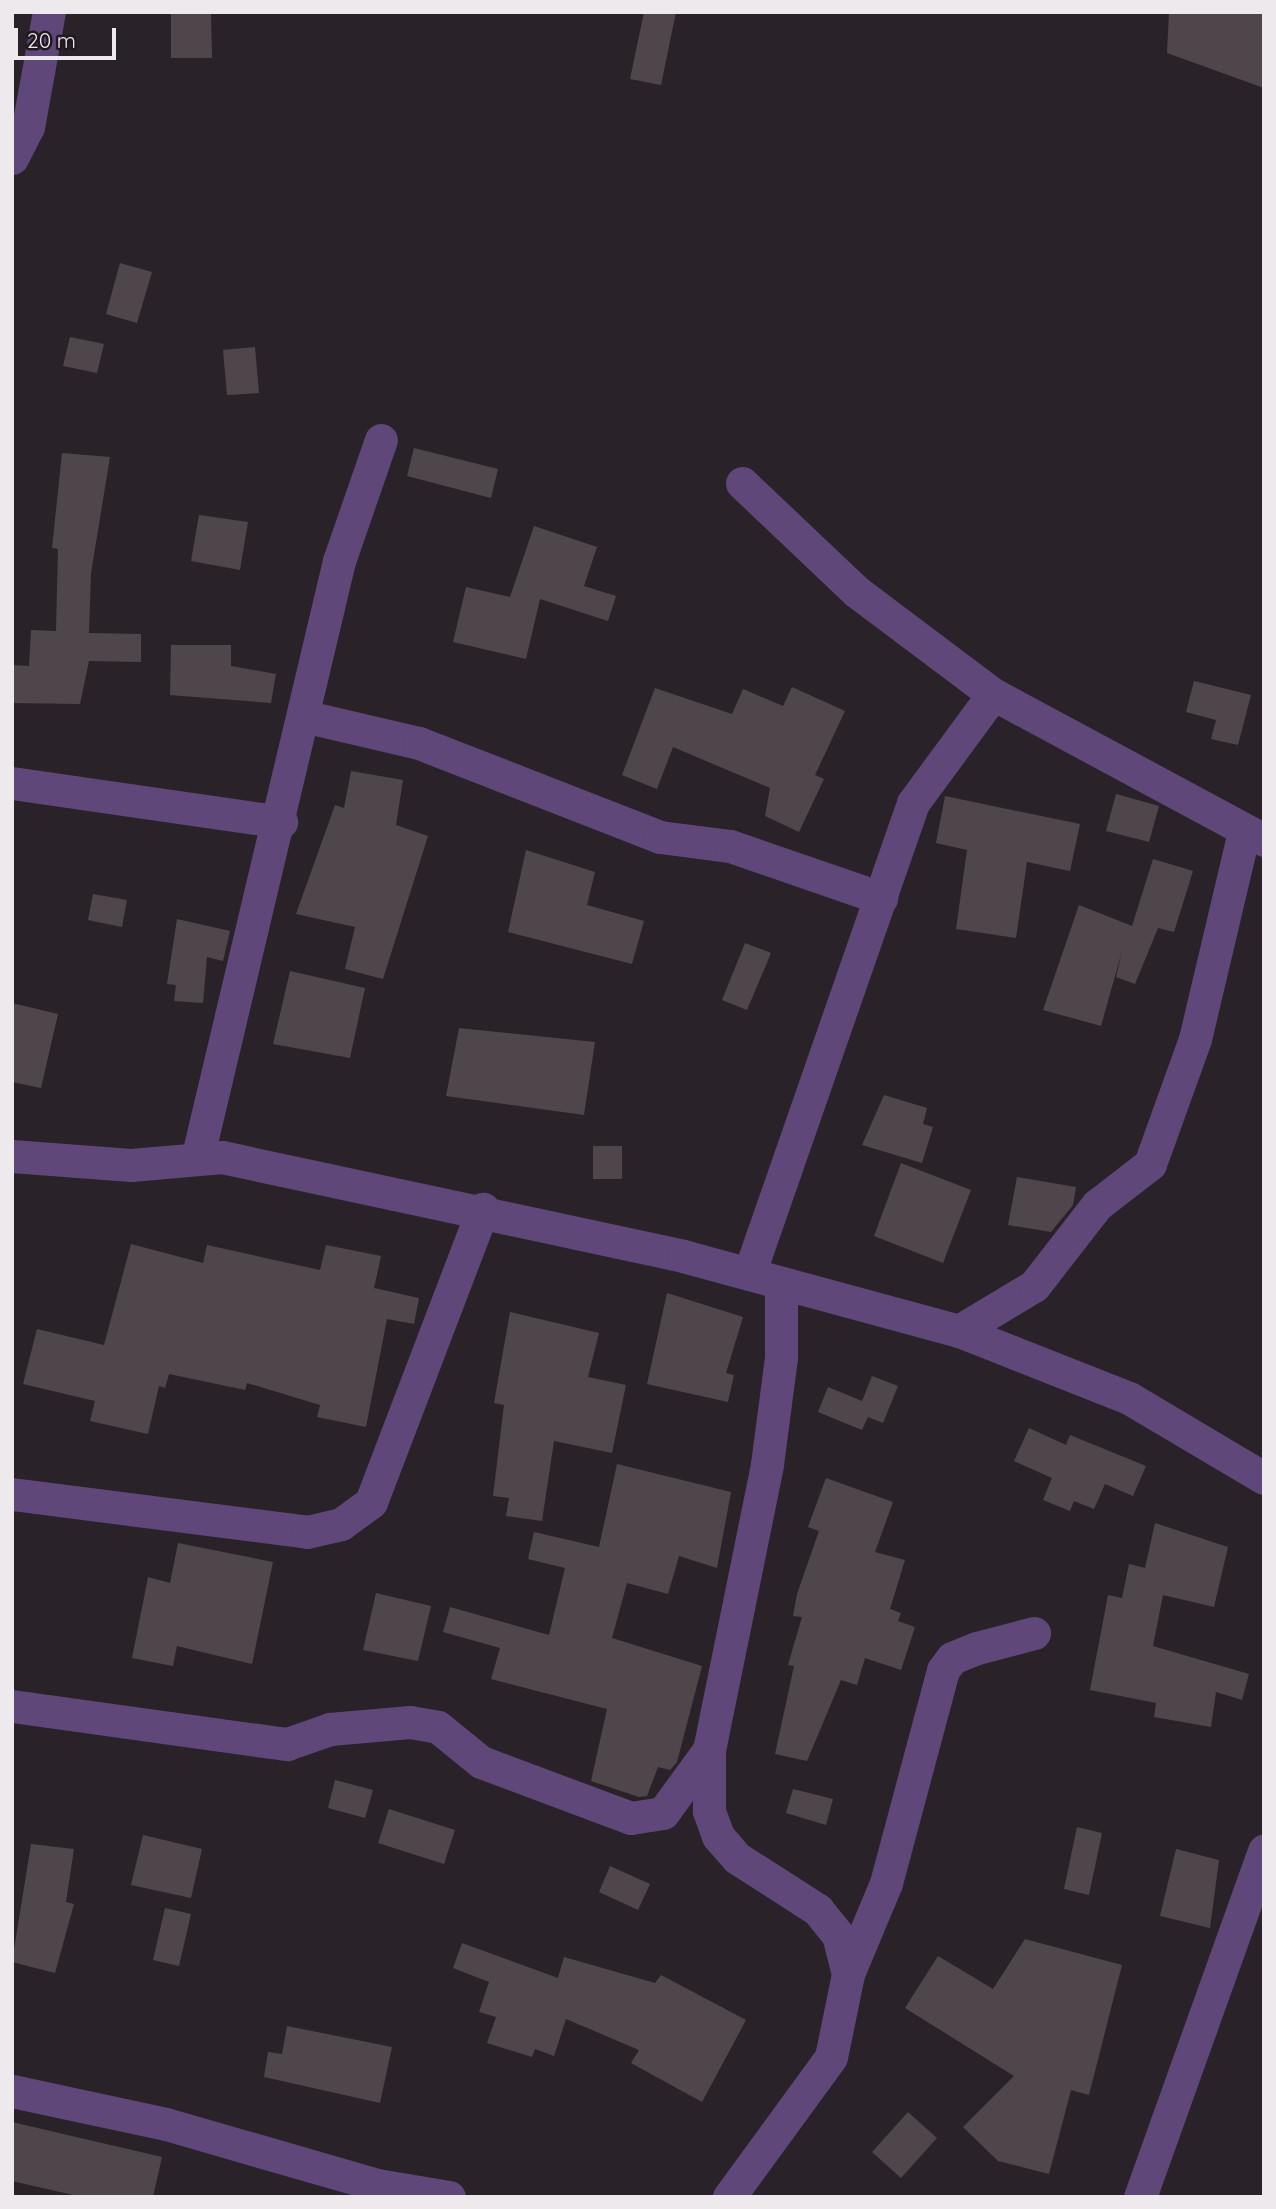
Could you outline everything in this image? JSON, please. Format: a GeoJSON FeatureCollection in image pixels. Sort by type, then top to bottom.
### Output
{"type":"FeatureCollection","features":[{"type":"Feature","properties":{"kind":"street"},"geometry":{"type":"LineString","coordinates":[[12,158],[28,127],[49,12]]}},
{"type":"Feature","properties":{"kind":"street"},"geometry":{"type":"LineString","coordinates":[[198,1156],[281,822],[339,561],[381,440]]}},
{"type":"Feature","properties":{"kind":"street"},"geometry":{"type":"LineString","coordinates":[[742,483],[857,592],[993,694],[1254,836],[1195,1040],[1150,1164],[1097,1205],[1034,1286],[959,1331]]}},
{"type":"Feature","properties":{"kind":"street"},"geometry":{"type":"LineString","coordinates":[[748,1274],[913,803],[993,694]]}},
{"type":"Feature","properties":{"kind":"street"},"geometry":{"type":"LineString","coordinates":[[303,716],[419,743],[660,837],[730,846],[881,898]]}},
{"type":"Feature","properties":{"kind":"street"},"geometry":{"type":"LineString","coordinates":[[12,783],[281,822]]}},
{"type":"Feature","properties":{"kind":"street"},"geometry":{"type":"LineString","coordinates":[[12,1156],[131,1164],[198,1156],[483,1209],[748,1274],[959,1331],[1129,1398],[1264,1478]]}},
{"type":"Feature","properties":{"kind":"street"},"geometry":{"type":"LineString","coordinates":[[12,1494],[307,1532],[341,1524],[371,1502],[483,1209]]}},
{"type":"Feature","properties":{"kind":"street"},"geometry":{"type":"LineString","coordinates":[[781,1283],[781,1358],[767,1464],[709,1750],[709,1811],[718,1836],[753,1871],[818,1910],[838,1935],[848,1974]]}},
{"type":"Feature","properties":{"kind":"street"},"geometry":{"type":"LineString","coordinates":[[729,2197],[831,2057],[848,1974],[886,1883],[943,1670],[952,1658],[977,1648],[1034,1633]]}},
{"type":"Feature","properties":{"kind":"street"},"geometry":{"type":"LineString","coordinates":[[12,1706],[287,1744],[372,1722],[419,1724],[451,1734],[481,1762],[631,1818],[663,1813],[709,1750]]}},
{"type":"Feature","properties":{"kind":"street"},"geometry":{"type":"LineString","coordinates":[[1140,2197],[1264,1851]]}},
{"type":"Feature","properties":{"kind":"street"},"geometry":{"type":"LineString","coordinates":[[12,2091],[166,2124],[377,2185],[445,2196]]}},
{"type":"Feature","properties":{"kind":"building"},"geometry":{"type":"Polygon","coordinates":[[[171,12],[211,12],[212,58],[171,58],[171,12]]]}},
{"type":"Feature","properties":{"kind":"building"},"geometry":{"type":"Polygon","coordinates":[[[644,12],[676,12],[661,85],[630,79],[644,12]]]}},
{"type":"Feature","properties":{"kind":"building"},"geometry":{"type":"Polygon","coordinates":[[[1169,12],[1264,12],[1264,88],[1167,53],[1169,12]]]}},
{"type":"Feature","properties":{"kind":"building"},"geometry":{"type":"Polygon","coordinates":[[[120,263],[152,272],[137,323],[106,314],[120,263]]]}},
{"type":"Feature","properties":{"kind":"building"},"geometry":{"type":"Polygon","coordinates":[[[70,337],[104,344],[97,373],[63,366],[70,337]]]}},
{"type":"Feature","properties":{"kind":"building"},"geometry":{"type":"Polygon","coordinates":[[[255,347],[259,393],[227,395],[223,350],[255,347]]]}},
{"type":"Feature","properties":{"kind":"building"},"geometry":{"type":"Polygon","coordinates":[[[414,448],[498,469],[491,498],[407,476],[414,448]]]}},
{"type":"Feature","properties":{"kind":"building"},"geometry":{"type":"Polygon","coordinates":[[[62,453],[110,457],[91,573],[89,633],[141,634],[141,662],[89,661],[80,704],[12,703],[13,665],[29,666],[31,630],[56,631],[58,549],[52,548],[62,453]]]}},
{"type":"Feature","properties":{"kind":"building"},"geometry":{"type":"Polygon","coordinates":[[[199,515],[248,522],[240,570],[191,561],[199,515]]]}},
{"type":"Feature","properties":{"kind":"building"},"geometry":{"type":"Polygon","coordinates":[[[534,526],[597,547],[584,586],[616,596],[608,621],[540,599],[526,659],[453,642],[466,587],[510,597],[534,526]]]}},
{"type":"Feature","properties":{"kind":"building"},"geometry":{"type":"Polygon","coordinates":[[[171,645],[231,645],[231,666],[276,674],[271,703],[170,695],[171,645]]]}},
{"type":"Feature","properties":{"kind":"building"},"geometry":{"type":"Polygon","coordinates":[[[1194,681],[1251,695],[1238,745],[1211,739],[1216,720],[1186,712],[1194,681]]]}},
{"type":"Feature","properties":{"kind":"building"},"geometry":{"type":"Polygon","coordinates":[[[792,687],[845,711],[815,775],[824,779],[799,832],[765,816],[770,788],[673,747],[657,789],[622,775],[655,688],[732,714],[743,689],[783,706],[792,687]]]}},
{"type":"Feature","properties":{"kind":"building"},"geometry":{"type":"Polygon","coordinates":[[[351,771],[403,780],[396,825],[428,836],[383,979],[345,969],[355,927],[296,914],[335,805],[344,808],[351,771]]]}},
{"type":"Feature","properties":{"kind":"building"},"geometry":{"type":"Polygon","coordinates":[[[1116,794],[1159,806],[1149,842],[1106,831],[1116,794]]]}},
{"type":"Feature","properties":{"kind":"building"},"geometry":{"type":"Polygon","coordinates":[[[945,796],[1080,824],[1070,871],[1027,862],[1016,938],[956,929],[967,850],[936,843],[945,796]]]}},
{"type":"Feature","properties":{"kind":"building"},"geometry":{"type":"Polygon","coordinates":[[[526,850],[595,872],[587,905],[644,921],[632,964],[508,932],[526,850]]]}},
{"type":"Feature","properties":{"kind":"building"},"geometry":{"type":"Polygon","coordinates":[[[1153,859],[1193,871],[1174,932],[1158,928],[1135,984],[1116,977],[1122,951],[1101,1026],[1043,1010],[1079,905],[1132,926],[1153,859]]]}},
{"type":"Feature","properties":{"kind":"building"},"geometry":{"type":"Polygon","coordinates":[[[93,894],[127,900],[122,927],[88,920],[93,894]]]}},
{"type":"Feature","properties":{"kind":"building"},"geometry":{"type":"Polygon","coordinates":[[[177,919],[230,931],[223,961],[207,957],[203,1003],[174,1001],[176,985],[167,984],[177,919]]]}},
{"type":"Feature","properties":{"kind":"building"},"geometry":{"type":"Polygon","coordinates":[[[745,943],[771,953],[747,1010],[722,1000],[745,943]]]}},
{"type":"Feature","properties":{"kind":"building"},"geometry":{"type":"Polygon","coordinates":[[[290,971],[365,988],[350,1058],[273,1044],[290,971]]]}},
{"type":"Feature","properties":{"kind":"building"},"geometry":{"type":"Polygon","coordinates":[[[12,1003],[58,1014],[41,1088],[12,1082],[12,1003]]]}},
{"type":"Feature","properties":{"kind":"building"},"geometry":{"type":"Polygon","coordinates":[[[459,1028],[595,1042],[584,1115],[446,1096],[459,1028]]]}},
{"type":"Feature","properties":{"kind":"building"},"geometry":{"type":"Polygon","coordinates":[[[884,1095],[927,1108],[923,1124],[933,1127],[922,1163],[862,1145],[884,1095]]]}},
{"type":"Feature","properties":{"kind":"building"},"geometry":{"type":"Polygon","coordinates":[[[593,1146],[622,1146],[622,1179],[593,1179],[593,1146]]]}},
{"type":"Feature","properties":{"kind":"building"},"geometry":{"type":"Polygon","coordinates":[[[901,1163],[971,1190],[943,1263],[874,1236],[901,1163]]]}},
{"type":"Feature","properties":{"kind":"building"},"geometry":{"type":"Polygon","coordinates":[[[1017,1177],[1076,1187],[1073,1205],[1051,1232],[1008,1225],[1017,1177]]]}},
{"type":"Feature","properties":{"kind":"building"},"geometry":{"type":"Polygon","coordinates":[[[131,1244],[203,1263],[207,1245],[320,1270],[326,1245],[381,1256],[374,1288],[419,1298],[414,1324],[387,1319],[366,1427],[317,1417],[320,1405],[247,1383],[245,1390],[169,1374],[165,1388],[159,1386],[148,1434],[90,1421],[95,1401],[23,1384],[37,1329],[104,1345],[131,1244]]]}},
{"type":"Feature","properties":{"kind":"building"},"geometry":{"type":"Polygon","coordinates":[[[667,1293],[743,1317],[726,1373],[734,1375],[728,1402],[647,1384],[667,1293]]]}},
{"type":"Feature","properties":{"kind":"building"},"geometry":{"type":"Polygon","coordinates":[[[510,1312],[599,1333],[588,1377],[626,1385],[612,1453],[554,1441],[542,1521],[506,1516],[509,1498],[493,1496],[504,1405],[494,1403],[510,1312]]]}},
{"type":"Feature","properties":{"kind":"building"},"geometry":{"type":"Polygon","coordinates":[[[872,1376],[898,1386],[883,1423],[868,1417],[862,1430],[818,1412],[828,1387],[862,1401],[872,1376]]]}},
{"type":"Feature","properties":{"kind":"building"},"geometry":{"type":"Polygon","coordinates":[[[1029,1428],[1066,1445],[1070,1435],[1146,1466],[1133,1496],[1105,1484],[1094,1509],[1074,1501],[1070,1511],[1043,1500],[1052,1478],[1014,1461],[1029,1428]]]}},
{"type":"Feature","properties":{"kind":"building"},"geometry":{"type":"Polygon","coordinates":[[[617,1464],[731,1492],[717,1568],[679,1556],[668,1594],[627,1583],[612,1638],[702,1666],[677,1762],[670,1770],[658,1767],[647,1796],[639,1797],[591,1781],[607,1709],[491,1679],[500,1648],[443,1632],[450,1607],[549,1635],[565,1568],[528,1559],[534,1532],[599,1547],[617,1464]]]}},
{"type":"Feature","properties":{"kind":"building"},"geometry":{"type":"Polygon","coordinates":[[[826,1478],[893,1502],[875,1552],[905,1560],[890,1609],[901,1613],[898,1621],[915,1627],[901,1670],[865,1658],[857,1685],[841,1680],[807,1761],[775,1754],[794,1666],[788,1665],[802,1617],[793,1616],[797,1594],[819,1531],[808,1527],[826,1478]]]}},
{"type":"Feature","properties":{"kind":"building"},"geometry":{"type":"Polygon","coordinates":[[[1155,1523],[1228,1547],[1214,1607],[1163,1595],[1153,1646],[1249,1674],[1242,1700],[1216,1692],[1211,1727],[1154,1717],[1156,1703],[1090,1690],[1108,1595],[1122,1598],[1129,1564],[1145,1568],[1155,1523]]]}},
{"type":"Feature","properties":{"kind":"building"},"geometry":{"type":"Polygon","coordinates":[[[178,1543],[273,1562],[252,1664],[177,1646],[173,1666],[132,1658],[148,1577],[170,1583],[178,1543]]]}},
{"type":"Feature","properties":{"kind":"building"},"geometry":{"type":"Polygon","coordinates":[[[376,1593],[431,1606],[418,1661],[363,1650],[376,1593]]]}},
{"type":"Feature","properties":{"kind":"building"},"geometry":{"type":"Polygon","coordinates":[[[335,1780],[373,1790],[365,1818],[328,1808],[335,1780]]]}},
{"type":"Feature","properties":{"kind":"building"},"geometry":{"type":"Polygon","coordinates":[[[793,1789],[833,1799],[826,1825],[786,1813],[793,1789]]]}},
{"type":"Feature","properties":{"kind":"building"},"geometry":{"type":"Polygon","coordinates":[[[389,1809],[455,1830],[444,1864],[378,1843],[389,1809]]]}},
{"type":"Feature","properties":{"kind":"building"},"geometry":{"type":"Polygon","coordinates":[[[1077,1827],[1102,1833],[1089,1895],[1064,1889],[1077,1827]]]}},
{"type":"Feature","properties":{"kind":"building"},"geometry":{"type":"Polygon","coordinates":[[[143,1835],[202,1849],[191,1898],[131,1885],[143,1835]]]}},
{"type":"Feature","properties":{"kind":"building"},"geometry":{"type":"Polygon","coordinates":[[[31,1844],[74,1849],[66,1902],[74,1904],[55,1973],[12,1962],[31,1844]]]}},
{"type":"Feature","properties":{"kind":"building"},"geometry":{"type":"Polygon","coordinates":[[[1176,1849],[1219,1860],[1210,1928],[1160,1916],[1176,1849]]]}},
{"type":"Feature","properties":{"kind":"building"},"geometry":{"type":"Polygon","coordinates":[[[610,1866],[650,1884],[638,1910],[599,1892],[610,1866]]]}},
{"type":"Feature","properties":{"kind":"building"},"geometry":{"type":"Polygon","coordinates":[[[165,1908],[191,1914],[179,1966],[153,1960],[165,1908]]]}},
{"type":"Feature","properties":{"kind":"building"},"geometry":{"type":"Polygon","coordinates":[[[1025,1939],[1122,1965],[1089,2095],[1071,2090],[1049,2174],[998,2161],[963,2127],[1014,2076],[905,2008],[938,1956],[993,1989],[1025,1939]]]}},
{"type":"Feature","properties":{"kind":"building"},"geometry":{"type":"Polygon","coordinates":[[[462,1943],[558,1978],[564,1957],[655,1983],[661,1975],[746,2020],[702,2102],[631,2063],[639,2050],[566,2019],[554,2056],[535,2049],[532,2057],[487,2043],[496,2017],[479,2012],[489,1982],[453,1968],[462,1943]]]}},
{"type":"Feature","properties":{"kind":"building"},"geometry":{"type":"Polygon","coordinates":[[[287,2026],[392,2047],[380,2103],[264,2077],[268,2052],[282,2054],[287,2026]]]}},
{"type":"Feature","properties":{"kind":"building"},"geometry":{"type":"Polygon","coordinates":[[[908,2112],[937,2138],[901,2178],[872,2152],[908,2112]]]}},
{"type":"Feature","properties":{"kind":"building"},"geometry":{"type":"Polygon","coordinates":[[[12,2122],[162,2157],[153,2197],[82,2197],[12,2181],[12,2122]]]}}]}
